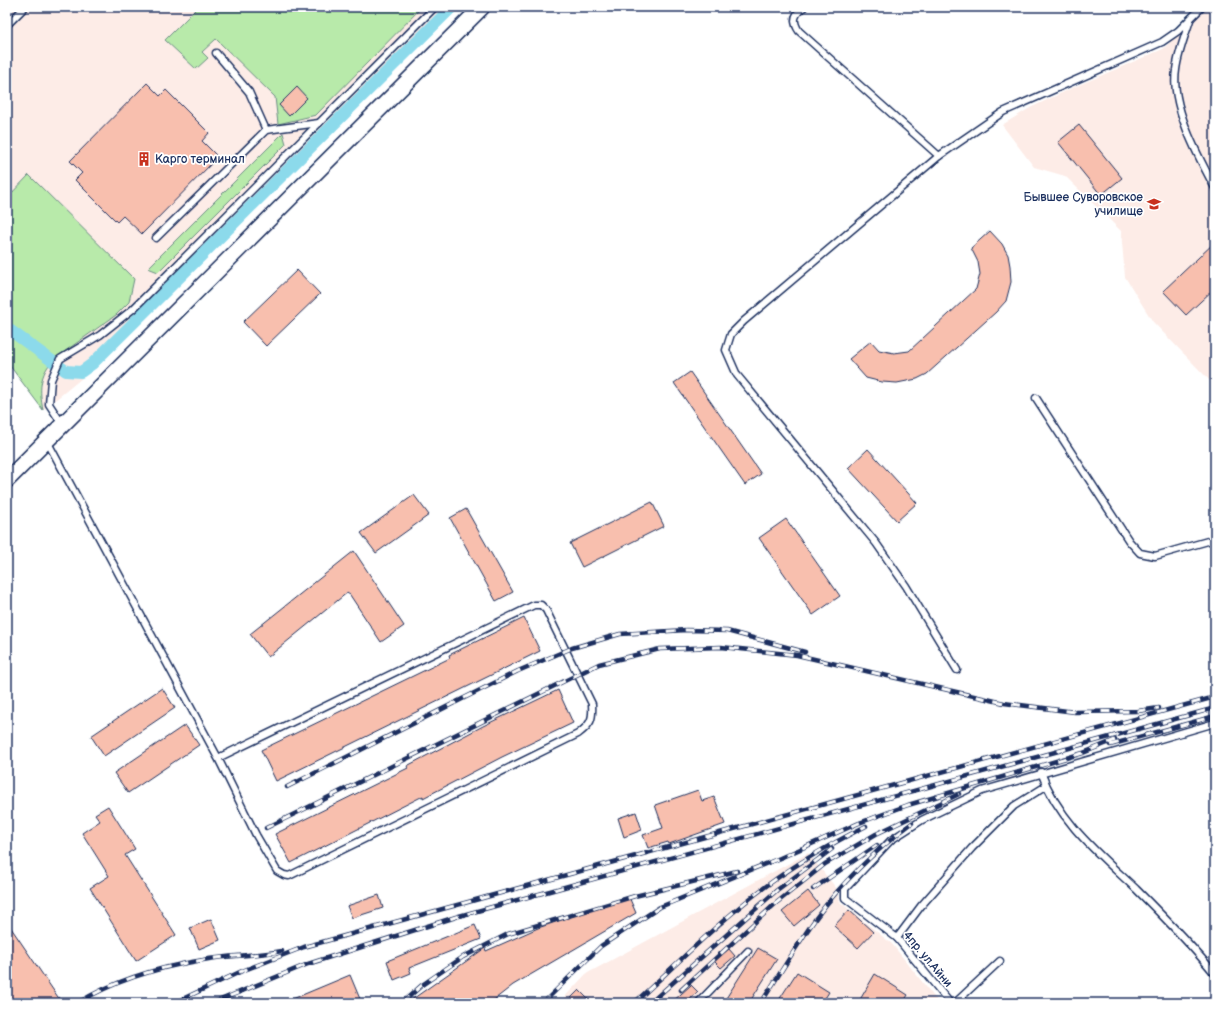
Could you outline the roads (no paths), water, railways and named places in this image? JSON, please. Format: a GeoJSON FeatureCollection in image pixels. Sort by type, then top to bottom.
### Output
{"type":"FeatureCollection","features":[{"type":"Feature","properties":{"kind":"street"},"geometry":{"type":"LineString","coordinates":[[7,480],[46,439],[482,7]]}},
{"type":"Feature","properties":{"kind":"lane"},"geometry":{"type":"LineString","coordinates":[[7,25],[25,7]]}},
{"type":"Feature","properties":{"kind":"lane"},"geometry":{"type":"LineString","coordinates":[[62,424],[49,404],[51,380],[60,360],[100,335],[133,309],[435,7]]}},
{"type":"Feature","properties":{"kind":"lane"},"geometry":{"type":"LineString","coordinates":[[804,7],[797,13],[794,19],[794,24],[799,31],[939,156]]}},
{"type":"Feature","properties":{"kind":"lane"},"geometry":{"type":"LineString","coordinates":[[957,670],[906,586],[876,543],[737,375],[726,350],[731,334],[744,321],[939,156],[1003,112],[1162,42],[1190,20],[1202,7]]}},
{"type":"Feature","properties":{"kind":"lane"},"geometry":{"type":"LineString","coordinates":[[1190,20],[1176,71],[1177,100],[1197,153],[1215,188]]}},
{"type":"Feature","properties":{"kind":"lane"},"geometry":{"type":"LineString","coordinates":[[216,53],[249,92],[266,130]]}},
{"type":"Feature","properties":{"kind":"lane"},"geometry":{"type":"LineString","coordinates":[[156,238],[266,130],[319,123]]}},
{"type":"Feature","properties":{"kind":"lane"},"geometry":{"type":"LineString","coordinates":[[1036,398],[1129,541],[1140,553],[1154,556],[1215,539]]}},
{"type":"Feature","properties":{"kind":"lane"},"geometry":{"type":"LineString","coordinates":[[46,439],[218,758],[251,825],[277,871],[284,875],[289,876],[578,734],[588,727],[593,717],[592,704],[546,610],[541,605],[534,605],[218,758]]}},
{"type":"Feature","properties":{"kind":"lane"},"geometry":{"type":"LineString","coordinates":[[1215,723],[1041,772],[1046,786],[1083,838],[1178,932],[1215,974]]}},
{"type":"Feature","properties":{"kind":"lane","name":"4пр. ул.Айни"},"geometry":{"type":"LineString","coordinates":[[950,1003],[897,938],[848,902],[844,894],[845,889],[892,840],[922,820],[982,791],[1041,772]]}},
{"type":"Feature","properties":{"kind":"lane"},"geometry":{"type":"LineString","coordinates":[[897,938],[921,906],[972,848],[1014,806],[1046,786]]}},
{"type":"Feature","properties":{"kind":"lane"},"geometry":{"type":"LineString","coordinates":[[698,1003],[748,951]]}},
{"type":"Feature","properties":{"kind":"lane"},"geometry":{"type":"LineString","coordinates":[[955,1003],[1000,961]]}},
{"type":"Feature","properties":{"kind":"waterway"},"geometry":{"type":"LineString","coordinates":[[7,328],[66,371],[81,372],[92,364],[452,7]]}},
{"type":"Feature","properties":{"kind":"railway"},"geometry":{"type":"LineString","coordinates":[[287,787],[518,671],[572,648],[620,634],[686,630],[727,631],[805,652]]}},
{"type":"Feature","properties":{"kind":"railway"},"geometry":{"type":"LineString","coordinates":[[266,828],[599,664],[660,649],[721,647],[797,655],[1004,703],[1075,712],[1138,711],[1159,708]]}},
{"type":"Feature","properties":{"kind":"railway"},"geometry":{"type":"LineString","coordinates":[[174,1003],[242,971],[304,947],[1215,697]]}},
{"type":"Feature","properties":{"kind":"railway"},"geometry":{"type":"LineString","coordinates":[[213,1003],[308,964],[459,916],[1215,708]]}},
{"type":"Feature","properties":{"kind":"railway"},"geometry":{"type":"LineString","coordinates":[[1110,745],[1215,716]]}},
{"type":"Feature","properties":{"kind":"railway"},"geometry":{"type":"LineString","coordinates":[[543,1003],[601,946],[660,907],[780,858],[859,823],[908,805],[1083,753],[1115,740]]}},
{"type":"Feature","properties":{"kind":"railway"},"geometry":{"type":"LineString","coordinates":[[681,990],[775,904],[825,864],[876,834],[959,794]]}},
{"type":"Feature","properties":{"kind":"railway"},"geometry":{"type":"LineString","coordinates":[[761,1003],[795,949],[826,904],[873,855],[912,823]]}},
{"type":"Feature","properties":{"kind":"railway"},"geometry":{"type":"LineString","coordinates":[[634,1003],[717,926],[751,898],[805,860],[866,826]]}},
{"type":"Feature","properties":{"kind":"railway"},"geometry":{"type":"LineString","coordinates":[[813,889],[877,845]]}},
{"type":"Feature","properties":{"kind":"railway"},"geometry":{"type":"LineString","coordinates":[[650,1003],[777,890],[832,849]]}},
{"type":"Feature","properties":{"kind":"railway"},"geometry":{"type":"LineString","coordinates":[[402,1003],[422,985],[463,957],[508,934],[635,896],[737,871]]}},
{"type":"Feature","properties":{"kind":"railway"},"geometry":{"type":"LineString","coordinates":[[78,1003],[122,981],[171,966],[213,958],[282,951]]}},
{"type":"Feature","properties":{"kind":"place","name":"Карго терминал"},"geometry":{"type":"Point","coordinates":[144,159]}},
{"type":"Feature","properties":{"kind":"place","name":"Бывшее Суворовское училище"},"geometry":{"type":"Point","coordinates":[1154,204]}}]}
